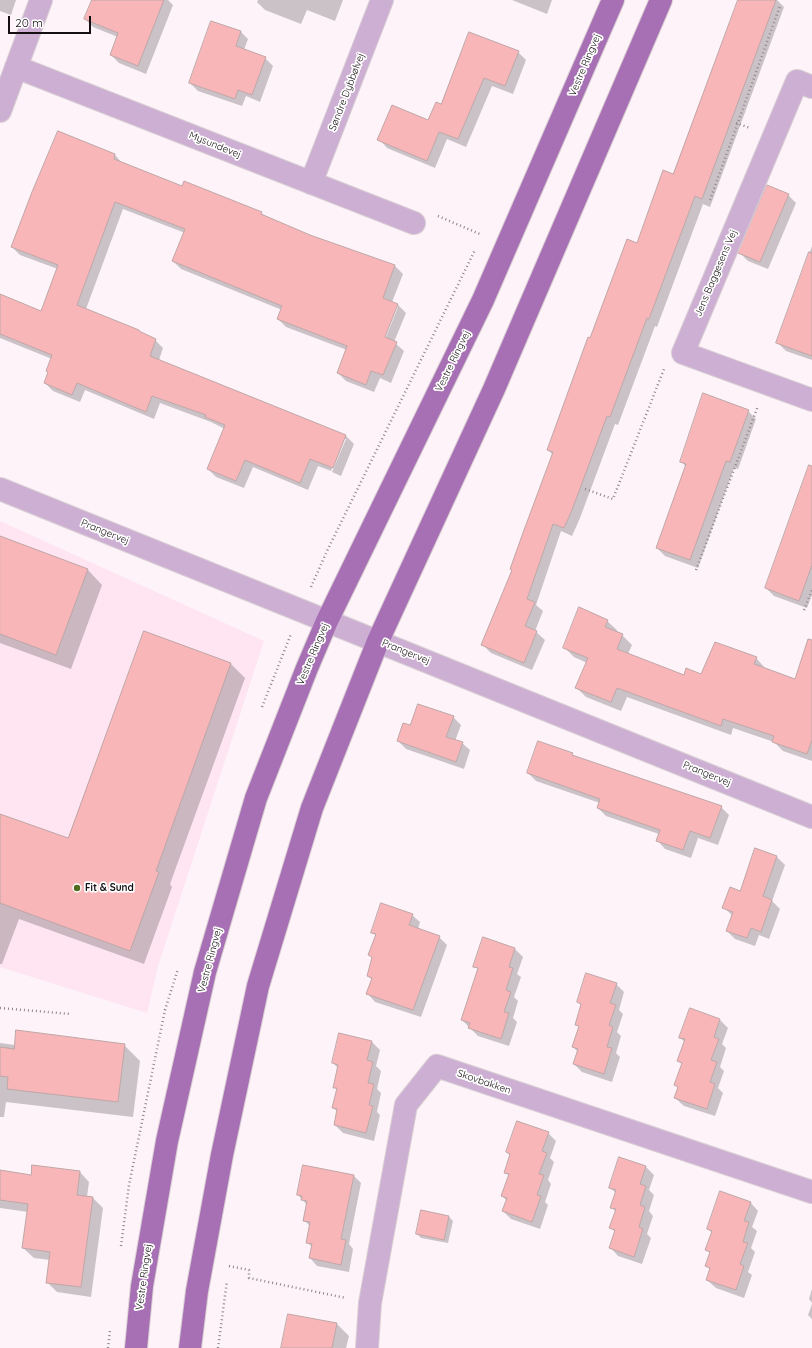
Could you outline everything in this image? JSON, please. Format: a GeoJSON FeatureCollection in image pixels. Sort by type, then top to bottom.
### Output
{"type":"FeatureCollection","features":[{"type":"Feature","properties":{"kind":"main road","name":"Vestre Ringvej"},"geometry":{"type":"LineString","coordinates":[[136,1348],[142,1286],[167,1141],[205,972],[256,798],[327,621],[483,300],[613,0]]}},
{"type":"Feature","properties":{"kind":"main road"},"geometry":{"type":"LineString","coordinates":[[190,1348],[197,1291],[222,1155],[258,986],[312,808],[378,641],[494,389],[662,0]]}},
{"type":"Feature","properties":{"kind":"street"},"geometry":{"type":"LineString","coordinates":[[0,111],[41,0]]}},
{"type":"Feature","properties":{"kind":"street","name":"Søndre Dybbølvej"},"geometry":{"type":"LineString","coordinates":[[311,183],[382,0]]}},
{"type":"Feature","properties":{"kind":"street","name":"Mysundevej"},"geometry":{"type":"LineString","coordinates":[[16,67],[414,223]]}},
{"type":"Feature","properties":{"kind":"street","name":"Jens Baggesens Vej"},"geometry":{"type":"LineString","coordinates":[[683,353],[796,81],[812,87]]}},
{"type":"Feature","properties":{"kind":"street"},"geometry":{"type":"LineString","coordinates":[[683,353],[812,400]]}},
{"type":"Feature","properties":{"kind":"street","name":"Prangervej"},"geometry":{"type":"LineString","coordinates":[[0,489],[812,817]]}},
{"type":"Feature","properties":{"kind":"street","name":"Skovbakken"},"geometry":{"type":"LineString","coordinates":[[367,1348],[370,1303],[406,1105],[437,1066],[812,1192]]}},
{"type":"Feature","properties":{"kind":"path"},"geometry":{"type":"LineString","coordinates":[[710,200],[780,6]]}},
{"type":"Feature","properties":{"kind":"path"},"geometry":{"type":"LineString","coordinates":[[414,223],[426,210],[482,235],[485,228]]}},
{"type":"Feature","properties":{"kind":"path"},"geometry":{"type":"LineString","coordinates":[[322,561],[478,243]]}},
{"type":"Feature","properties":{"kind":"path"},"geometry":{"type":"LineString","coordinates":[[585,489],[613,499],[671,350],[683,353]]}},
{"type":"Feature","properties":{"kind":"path"},"geometry":{"type":"LineString","coordinates":[[696,570],[766,384]]}},
{"type":"Feature","properties":{"kind":"path"},"geometry":{"type":"LineString","coordinates":[[804,610],[812,590]]}},
{"type":"Feature","properties":{"kind":"path"},"geometry":{"type":"LineString","coordinates":[[0,1008],[71,1014]]}},
{"type":"Feature","properties":{"kind":"path"},"geometry":{"type":"LineString","coordinates":[[218,1348],[230,1259]]}},
{"type":"Feature","properties":{"kind":"path"},"geometry":{"type":"LineString","coordinates":[[229,1266],[249,1270],[249,1278],[370,1303]]}},
{"type":"Feature","properties":{"kind":"shaded area"},"geometry":{"type":"Polygon","coordinates":[[[0,521],[264,641],[158,966],[147,1013],[0,967],[0,521]]]}},
{"type":"Feature","properties":{"kind":"building"},"geometry":{"type":"Polygon","coordinates":[[[92,0],[164,0],[138,66],[110,55],[118,33],[84,19],[92,0]]]}},
{"type":"Feature","properties":{"kind":"building"},"geometry":{"type":"Polygon","coordinates":[[[738,0],[776,0],[702,199],[695,196],[649,319],[647,318],[610,417],[607,416],[572,510],[564,528],[553,524],[527,599],[535,602],[525,626],[537,631],[524,663],[481,645],[512,570],[510,569],[553,452],[547,450],[588,337],[590,338],[627,239],[637,243],[663,170],[673,174],[738,0]]]}},
{"type":"Feature","properties":{"kind":"building"},"geometry":{"type":"Polygon","coordinates":[[[211,21],[241,31],[236,46],[266,57],[252,95],[238,90],[235,99],[189,83],[211,21]]]}},
{"type":"Feature","properties":{"kind":"building"},"geometry":{"type":"Polygon","coordinates":[[[469,32],[519,51],[505,86],[484,78],[458,139],[439,132],[427,161],[377,140],[392,105],[428,120],[436,102],[441,104],[469,32]]]}},
{"type":"Feature","properties":{"kind":"building"},"geometry":{"type":"Polygon","coordinates":[[[58,131],[115,154],[114,159],[182,186],[184,181],[262,212],[261,214],[310,235],[395,265],[383,298],[398,304],[385,337],[397,342],[383,375],[371,371],[366,385],[337,373],[347,346],[277,319],[282,306],[172,261],[185,229],[115,202],[77,305],[139,330],[156,339],[150,356],[346,435],[333,468],[310,459],[300,483],[245,460],[236,481],[207,469],[225,425],[205,417],[206,415],[152,396],[146,412],[77,383],[72,395],[44,383],[48,372],[46,371],[52,355],[0,334],[0,294],[41,311],[58,265],[11,247],[58,131]]]}},
{"type":"Feature","properties":{"kind":"building"},"geometry":{"type":"Polygon","coordinates":[[[767,185],[789,194],[760,262],[738,253],[767,185]]]}},
{"type":"Feature","properties":{"kind":"building"},"geometry":{"type":"Polygon","coordinates":[[[809,252],[812,253],[812,356],[776,343],[809,252]]]}},
{"type":"Feature","properties":{"kind":"building"},"geometry":{"type":"Polygon","coordinates":[[[703,393],[749,410],[730,462],[726,461],[690,560],[656,548],[686,464],[680,462],[703,393]]]}},
{"type":"Feature","properties":{"kind":"building"},"geometry":{"type":"Polygon","coordinates":[[[809,465],[812,466],[812,565],[799,601],[765,588],[809,465]]]}},
{"type":"Feature","properties":{"kind":"building"},"geometry":{"type":"Polygon","coordinates":[[[0,536],[88,569],[56,655],[0,634],[0,536]]]}},
{"type":"Feature","properties":{"kind":"building"},"geometry":{"type":"Polygon","coordinates":[[[579,607],[608,620],[605,627],[623,634],[617,649],[684,675],[686,668],[701,674],[715,642],[757,657],[754,664],[795,679],[808,639],[812,640],[812,740],[807,754],[772,742],[774,736],[723,719],[721,726],[617,688],[611,702],[575,688],[588,658],[563,648],[579,607]]]}},
{"type":"Feature","properties":{"kind":"building"},"geometry":{"type":"Polygon","coordinates":[[[144,631],[231,663],[156,871],[159,872],[130,951],[0,903],[0,814],[68,838],[144,631]]]}},
{"type":"Feature","properties":{"kind":"building"},"geometry":{"type":"Polygon","coordinates":[[[418,704],[454,716],[446,737],[463,742],[456,762],[397,741],[403,723],[410,725],[418,704]]]}},
{"type":"Feature","properties":{"kind":"building"},"geometry":{"type":"Polygon","coordinates":[[[538,741],[573,753],[572,755],[722,806],[710,838],[690,831],[683,850],[656,841],[660,830],[597,808],[600,799],[527,773],[538,741]]]}},
{"type":"Feature","properties":{"kind":"building"},"geometry":{"type":"Polygon","coordinates":[[[755,848],[777,856],[763,896],[772,900],[761,932],[751,928],[747,938],[726,931],[733,912],[722,908],[730,887],[740,891],[755,848]]]}},
{"type":"Feature","properties":{"kind":"building"},"geometry":{"type":"Polygon","coordinates":[[[381,903],[413,914],[409,925],[440,936],[413,1010],[366,994],[372,978],[367,976],[372,957],[368,955],[376,934],[371,933],[381,903]]]}},
{"type":"Feature","properties":{"kind":"building"},"geometry":{"type":"Polygon","coordinates":[[[483,937],[515,948],[509,967],[513,968],[506,990],[511,992],[504,1012],[509,1013],[501,1039],[468,1028],[470,1023],[461,1020],[478,968],[473,967],[483,937]]]}},
{"type":"Feature","properties":{"kind":"building"},"geometry":{"type":"Polygon","coordinates":[[[586,973],[617,983],[610,1003],[616,1005],[609,1025],[613,1027],[607,1047],[612,1048],[604,1074],[573,1064],[578,1049],[572,1047],[579,1026],[575,1025],[581,1004],[577,1002],[586,973]]]}},
{"type":"Feature","properties":{"kind":"building"},"geometry":{"type":"Polygon","coordinates":[[[690,1008],[720,1019],[714,1037],[719,1039],[711,1060],[717,1062],[710,1082],[715,1084],[707,1109],[674,1098],[678,1087],[674,1085],[682,1063],[677,1061],[685,1039],[679,1038],[690,1008]]]}},
{"type":"Feature","properties":{"kind":"building"},"geometry":{"type":"Polygon","coordinates":[[[16,1030],[125,1044],[118,1102],[7,1089],[8,1077],[0,1076],[0,1047],[14,1049],[16,1030]]]}},
{"type":"Feature","properties":{"kind":"building"},"geometry":{"type":"Polygon","coordinates":[[[339,1033],[372,1041],[367,1060],[373,1062],[368,1083],[374,1084],[369,1105],[373,1106],[366,1133],[334,1125],[337,1109],[332,1108],[337,1088],[333,1088],[338,1065],[332,1063],[339,1033]]]}},
{"type":"Feature","properties":{"kind":"building"},"geometry":{"type":"Polygon","coordinates":[[[517,1121],[549,1132],[542,1151],[547,1153],[539,1174],[544,1175],[537,1195],[541,1196],[532,1222],[502,1211],[507,1198],[501,1196],[509,1174],[504,1173],[510,1154],[506,1152],[517,1121]]]}},
{"type":"Feature","properties":{"kind":"building"},"geometry":{"type":"Polygon","coordinates":[[[619,1157],[646,1166],[640,1184],[646,1186],[640,1205],[645,1207],[639,1227],[643,1229],[634,1257],[609,1248],[615,1230],[609,1228],[616,1209],[610,1208],[616,1190],[609,1188],[619,1157]]]}},
{"type":"Feature","properties":{"kind":"building"},"geometry":{"type":"Polygon","coordinates":[[[32,1165],[80,1171],[77,1195],[93,1197],[81,1287],[46,1283],[50,1252],[22,1248],[28,1204],[0,1200],[0,1170],[31,1175],[32,1165]]]}},
{"type":"Feature","properties":{"kind":"building"},"geometry":{"type":"Polygon","coordinates":[[[303,1165],[354,1175],[341,1239],[346,1240],[341,1265],[309,1258],[312,1244],[306,1243],[310,1222],[303,1221],[307,1201],[301,1200],[302,1196],[297,1195],[303,1165]]]}},
{"type":"Feature","properties":{"kind":"building"},"geometry":{"type":"Polygon","coordinates":[[[720,1191],[751,1202],[744,1221],[749,1222],[743,1242],[748,1243],[740,1264],[744,1266],[736,1290],[706,1280],[710,1268],[705,1266],[710,1252],[705,1250],[712,1231],[707,1229],[720,1191]]]}},
{"type":"Feature","properties":{"kind":"building"},"geometry":{"type":"Polygon","coordinates":[[[421,1210],[449,1216],[444,1240],[416,1234],[421,1210]]]}},
{"type":"Feature","properties":{"kind":"building"},"geometry":{"type":"Polygon","coordinates":[[[288,1314],[337,1323],[332,1348],[281,1348],[288,1314]]]}},
{"type":"Feature","properties":{"kind":"place","name":"Fit & Sund"},"geometry":{"type":"Point","coordinates":[77,888]}}]}
